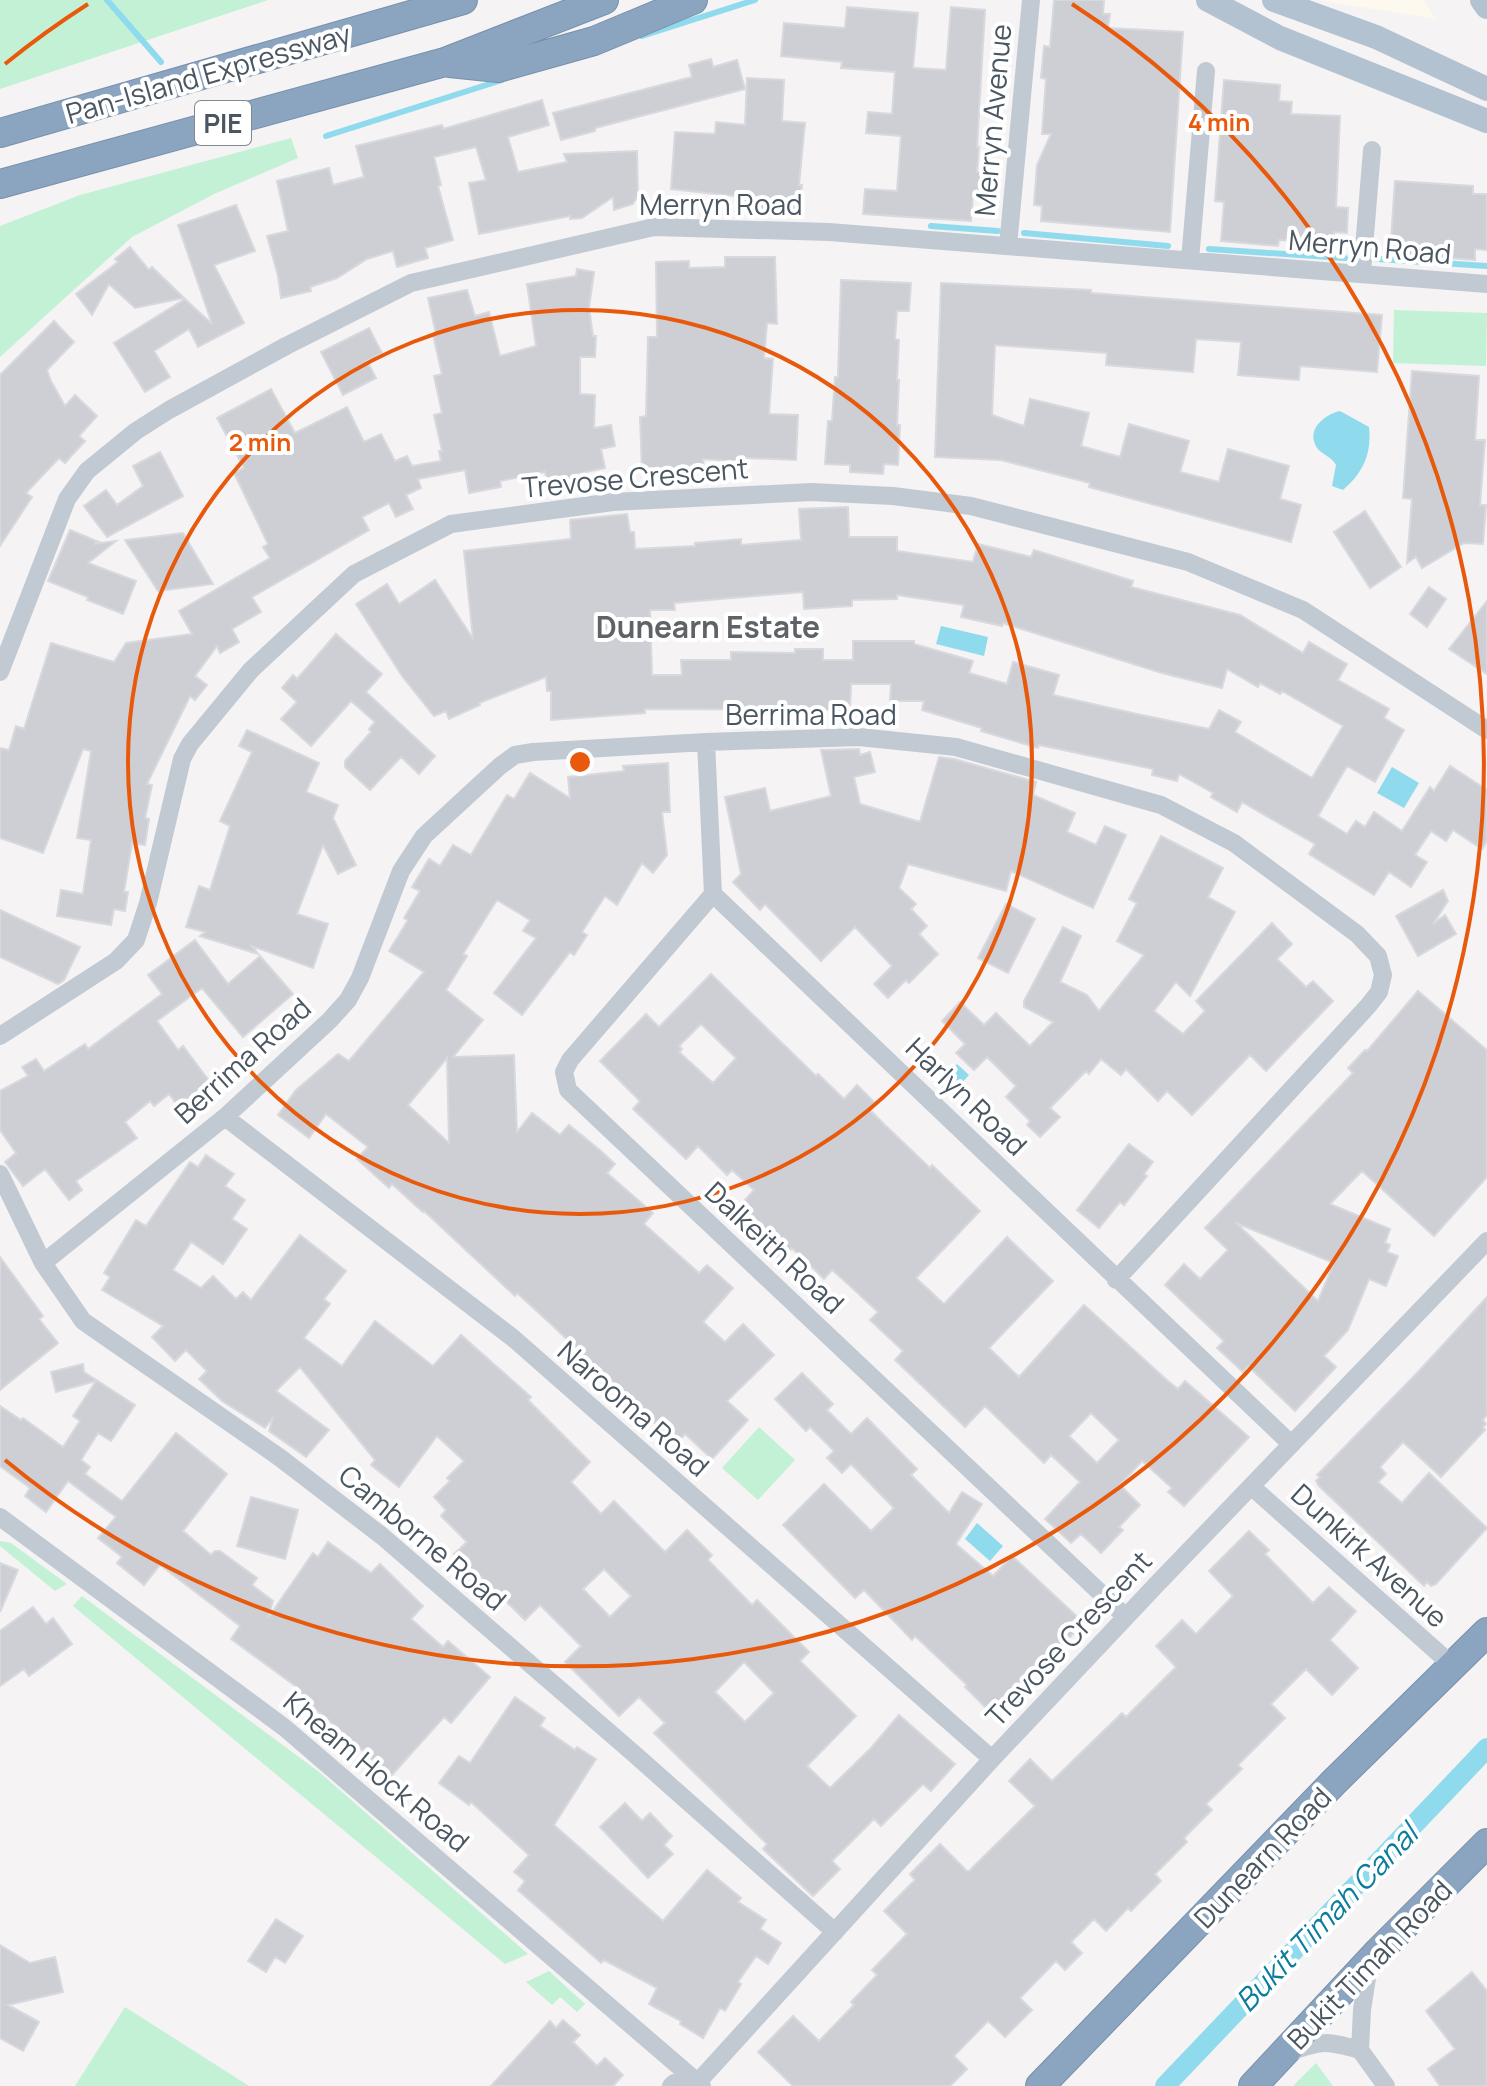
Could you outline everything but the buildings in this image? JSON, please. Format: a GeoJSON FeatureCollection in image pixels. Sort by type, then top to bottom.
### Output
{"type":"FeatureCollection","features":[{"type":"Feature","properties":{"kind":"highway","name":"Pan-Island Expressway"},"geometry":{"type":"LineString","coordinates":[[0,133],[463,0]]}},
{"type":"Feature","properties":{"kind":"highway","name":"Pan-Island Expressway"},"geometry":{"type":"LineString","coordinates":[[0,184],[445,62],[604,0]]}},
{"type":"Feature","properties":{"kind":"highway"},"geometry":{"type":"LineString","coordinates":[[445,62],[498,68],[594,41],[693,0]]}},
{"type":"Feature","properties":{"kind":"highway","name":"Dunearn Road"},"geometry":{"type":"LineString","coordinates":[[1040,2086],[1487,1632]]}},
{"type":"Feature","properties":{"kind":"highway","name":"Bukit Timah Road"},"geometry":{"type":"LineString","coordinates":[[1253,2086],[1487,1843]]}},
{"type":"Feature","properties":{"kind":"main road"},"geometry":{"type":"LineString","coordinates":[[1208,0],[1280,38],[1487,121]]}},
{"type":"Feature","properties":{"kind":"main road"},"geometry":{"type":"LineString","coordinates":[[1274,0],[1376,37],[1487,89]]}},
{"type":"Feature","properties":{"kind":"main road"},"geometry":{"type":"LineString","coordinates":[[1482,0],[1487,7]]}},
{"type":"Feature","properties":{"kind":"street","name":"Merryn Avenue"},"geometry":{"type":"LineString","coordinates":[[1008,246],[1031,0]]}},
{"type":"Feature","properties":{"kind":"street"},"geometry":{"type":"LineString","coordinates":[[1190,260],[1206,71]]}},
{"type":"Feature","properties":{"kind":"street"},"geometry":{"type":"LineString","coordinates":[[1362,272],[1372,150]]}},
{"type":"Feature","properties":{"kind":"street","name":"Merryn Road"},"geometry":{"type":"LineString","coordinates":[[0,672],[62,509],[87,471],[136,431],[169,410],[411,283],[654,227],[824,232],[1487,284]]}},
{"type":"Feature","properties":{"kind":"street","name":"Trevose Crescent"},"geometry":{"type":"LineString","coordinates":[[0,1036],[104,970],[136,940],[148,903],[182,759],[190,744],[251,670],[354,574],[451,524],[613,502],[762,493],[893,496],[971,506],[1188,562],[1303,610],[1487,730]]}},
{"type":"Feature","properties":{"kind":"street","name":"Berrima Road"},"geometry":{"type":"LineString","coordinates":[[43,1263],[225,1117],[329,1021],[348,1000],[360,978],[401,871],[424,836],[515,755],[706,742],[859,737],[956,747],[1161,805],[1234,843],[1344,922],[1378,956],[1383,975],[1379,992],[1368,1006],[1116,1280]]}},
{"type":"Feature","properties":{"kind":"street"},"geometry":{"type":"LineString","coordinates":[[706,742],[713,894]]}},
{"type":"Feature","properties":{"kind":"street","name":"Harlyn Road"},"geometry":{"type":"LineString","coordinates":[[713,894],[1291,1444]]}},
{"type":"Feature","properties":{"kind":"street","name":"Dalkeith Road"},"geometry":{"type":"LineString","coordinates":[[713,894],[570,1060],[564,1072],[568,1090],[1126,1617]]}},
{"type":"Feature","properties":{"kind":"street","name":"Narooma Road"},"geometry":{"type":"LineString","coordinates":[[225,1117],[513,1338],[992,1759]]}},
{"type":"Feature","properties":{"kind":"street","name":"Camborne Road"},"geometry":{"type":"LineString","coordinates":[[0,1174],[43,1263],[83,1321],[279,1457],[382,1536],[835,1932]]}},
{"type":"Feature","properties":{"kind":"street","name":"Trevose Crescent"},"geometry":{"type":"LineString","coordinates":[[700,2084],[992,1759],[1487,1241]]}},
{"type":"Feature","properties":{"kind":"street","name":"Dunkirk Avenue"},"geometry":{"type":"LineString","coordinates":[[1252,1487],[1452,1665]]}},
{"type":"Feature","properties":{"kind":"street","name":"Kheam Hock Road"},"geometry":{"type":"LineString","coordinates":[[1,1519],[285,1728],[700,2084]]}},
{"type":"Feature","properties":{"kind":"street"},"geometry":{"type":"LineString","coordinates":[[1370,1962],[1362,2010],[1360,2050],[1386,2086]]}},
{"type":"Feature","properties":{"kind":"street"},"geometry":{"type":"LineString","coordinates":[[1281,2055],[1314,2043],[1328,2042],[1360,2050]]}},
{"type":"Feature","properties":{"kind":"street"},"geometry":{"type":"LineString","coordinates":[[671,2086],[674,2083],[700,2084]]}},
{"type":"Feature","properties":{"kind":"shaded area"},"geometry":{"type":"Polygon","coordinates":[[[1318,0],[1424,0],[1436,19],[1318,0]]]}},
{"type":"Feature","properties":{"kind":"green space"},"geometry":{"type":"Polygon","coordinates":[[[0,0],[268,0],[0,89],[0,0]]]}},
{"type":"Feature","properties":{"kind":"green space"},"geometry":{"type":"Polygon","coordinates":[[[291,138],[298,158],[214,194],[132,237],[0,357],[0,226],[80,195],[291,138]]]}},
{"type":"Feature","properties":{"kind":"green space"},"geometry":{"type":"Polygon","coordinates":[[[1394,310],[1487,313],[1486,366],[1393,363],[1394,310]]]}},
{"type":"Feature","properties":{"kind":"green space"},"geometry":{"type":"Polygon","coordinates":[[[759,1427],[795,1460],[758,1500],[722,1468],[759,1427]]]}},
{"type":"Feature","properties":{"kind":"green space"},"geometry":{"type":"Polygon","coordinates":[[[0,1541],[11,1543],[67,1584],[55,1591],[0,1546],[0,1541]]]}},
{"type":"Feature","properties":{"kind":"green space"},"geometry":{"type":"Polygon","coordinates":[[[82,1596],[319,1772],[528,1954],[505,1964],[73,1606],[82,1596]]]}},
{"type":"Feature","properties":{"kind":"green space"},"geometry":{"type":"Polygon","coordinates":[[[549,1971],[585,2004],[577,2012],[560,1997],[552,2005],[526,1982],[549,1971]]]}},
{"type":"Feature","properties":{"kind":"green space"},"geometry":{"type":"Polygon","coordinates":[[[125,2007],[249,2086],[75,2086],[125,2007]]]}},
{"type":"Feature","properties":{"kind":"green space"},"geometry":{"type":"Polygon","coordinates":[[[1316,2063],[1333,2086],[1293,2086],[1316,2063]]]}},
{"type":"Feature","properties":{"kind":"water"},"geometry":{"type":"Polygon","coordinates":[[[1340,411],[1369,427],[1370,437],[1365,462],[1343,490],[1332,486],[1336,465],[1317,448],[1313,435],[1323,419],[1340,411]]]}},
{"type":"Feature","properties":{"kind":"water"},"geometry":{"type":"Polygon","coordinates":[[[941,626],[988,637],[984,656],[936,644],[941,626]]]}},
{"type":"Feature","properties":{"kind":"water"},"geometry":{"type":"Polygon","coordinates":[[[1392,767],[1419,783],[1404,808],[1377,793],[1392,767]]]}},
{"type":"Feature","properties":{"kind":"water"},"geometry":{"type":"Polygon","coordinates":[[[957,1064],[969,1075],[950,1096],[939,1085],[957,1064]]]}},
{"type":"Feature","properties":{"kind":"water"},"geometry":{"type":"Polygon","coordinates":[[[977,1523],[1003,1546],[990,1561],[965,1539],[977,1523]]]}},
{"type":"Feature","properties":{"kind":"waterway"},"geometry":{"type":"LineString","coordinates":[[107,0],[161,62]]}},
{"type":"Feature","properties":{"kind":"waterway"},"geometry":{"type":"LineString","coordinates":[[642,36],[755,0]]}},
{"type":"Feature","properties":{"kind":"waterway"},"geometry":{"type":"LineString","coordinates":[[326,136],[502,80]]}},
{"type":"Feature","properties":{"kind":"waterway"},"geometry":{"type":"LineString","coordinates":[[931,226],[998,231]]}},
{"type":"Feature","properties":{"kind":"waterway"},"geometry":{"type":"LineString","coordinates":[[1024,233],[1168,246]]}},
{"type":"Feature","properties":{"kind":"waterway"},"geometry":{"type":"LineString","coordinates":[[1209,249],[1345,258]]}},
{"type":"Feature","properties":{"kind":"waterway"},"geometry":{"type":"LineString","coordinates":[[1377,259],[1487,266]]}},
{"type":"Feature","properties":{"kind":"waterway","name":"Bukit Timah Canal"},"geometry":{"type":"LineString","coordinates":[[1165,2086],[1487,1748]]}},
{"type":"Feature","properties":{"kind":"district","name":"Dunearn Estate"},"geometry":{"type":"Point","coordinates":[708,626]}}]}
